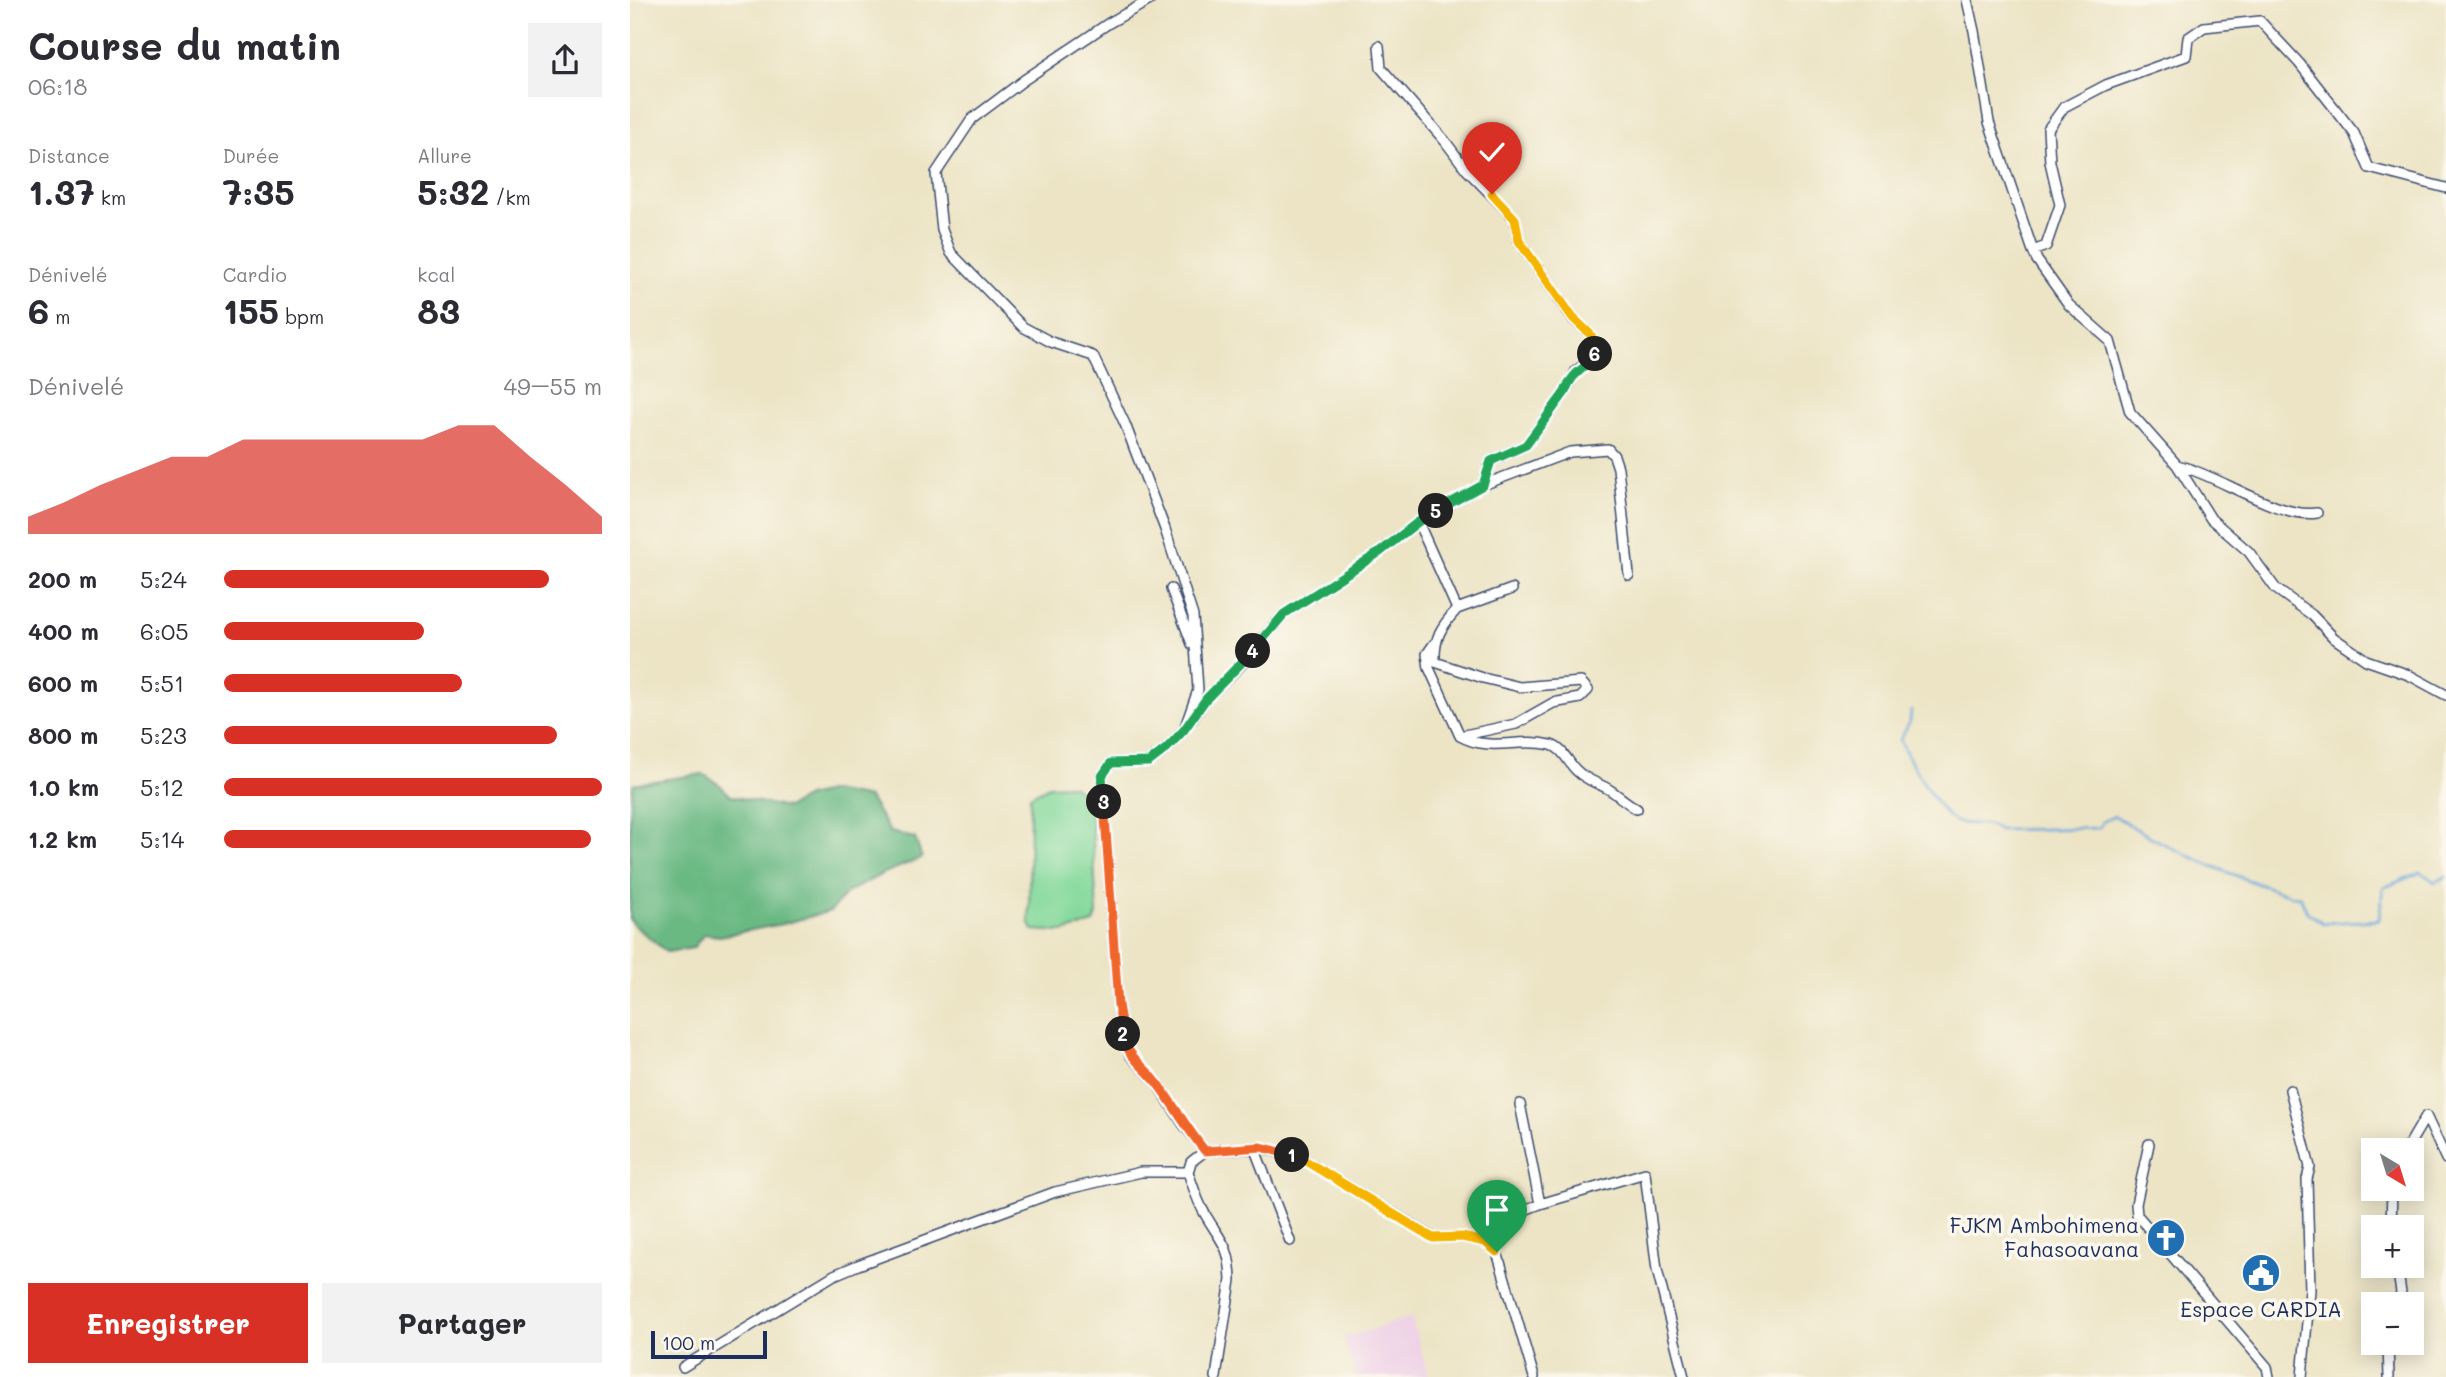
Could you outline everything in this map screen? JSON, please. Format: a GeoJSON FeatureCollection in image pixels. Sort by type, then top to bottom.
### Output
{"type":"FeatureCollection","features":[{"type":"Feature","properties":{"kind":"street"},"geometry":{"type":"LineString","coordinates":[[1150,0],[1109,23],[972,119],[936,173],[942,230],[951,253],[1023,327],[1051,342],[1093,356],[1125,424],[1165,529],[1194,616],[1198,690],[1184,730]]}},
{"type":"Feature","properties":{"kind":"street"},"geometry":{"type":"LineString","coordinates":[[1967,0],[1989,122],[2037,260],[2069,305],[2110,341],[2130,412],[2177,465],[2211,519],[2249,552],[2276,589],[2312,615],[2334,638],[2366,660],[2409,675],[2446,695]]}},
{"type":"Feature","properties":{"kind":"street"},"geometry":{"type":"LineString","coordinates":[[2034,251],[2046,246],[2060,205],[2050,162],[2048,130],[2064,107],[2106,85],[2186,56],[2188,38],[2204,27],[2260,21],[2299,63],[2354,133],[2369,168],[2446,188]]}},
{"type":"Feature","properties":{"kind":"street"},"geometry":{"type":"LineString","coordinates":[[1379,46],[1381,68],[1466,169],[1515,219],[1519,241],[1573,318],[1590,334],[1598,348],[1592,359],[1576,371],[1565,392],[1526,445],[1491,461],[1483,485]]}},
{"type":"Feature","properties":{"kind":"street"},"geometry":{"type":"LineString","coordinates":[[1205,1151],[1156,1082],[1131,1056],[1124,1040],[1118,1005],[1102,776],[1111,763],[1149,762],[1167,748],[1206,699],[1240,666],[1284,614],[1380,552],[1418,522],[1483,485],[1570,452],[1608,449],[1614,456],[1618,468],[1629,575]]}},
{"type":"Feature","properties":{"kind":"street"},"geometry":{"type":"LineString","coordinates":[[2177,465],[2198,470],[2274,506],[2303,514],[2317,513]]}},
{"type":"Feature","properties":{"kind":"street"},"geometry":{"type":"LineString","coordinates":[[1418,522],[1457,609]]}},
{"type":"Feature","properties":{"kind":"street"},"geometry":{"type":"LineString","coordinates":[[1171,589],[1195,652]]}},
{"type":"Feature","properties":{"kind":"street"},"geometry":{"type":"LineString","coordinates":[[1512,589],[1457,609],[1443,625],[1427,654],[1429,668],[1460,736],[1487,746],[1522,742],[1553,745],[1589,782],[1608,789],[1637,809]]}},
{"type":"Feature","properties":{"kind":"street"},"geometry":{"type":"LineString","coordinates":[[1434,644],[1435,662],[1482,678],[1520,687],[1581,682],[1588,690],[1580,698],[1553,703],[1516,724],[1460,736]]}},
{"type":"Feature","properties":{"kind":"street"},"geometry":{"type":"LineString","coordinates":[[2290,1090],[2310,1167],[2307,1180],[2310,1290],[2302,1377]]}},
{"type":"Feature","properties":{"kind":"street"},"geometry":{"type":"LineString","coordinates":[[1520,1104],[1540,1204]]}},
{"type":"Feature","properties":{"kind":"street"},"geometry":{"type":"LineString","coordinates":[[2413,1138],[2426,1116],[2446,1159]]}},
{"type":"Feature","properties":{"kind":"street"},"geometry":{"type":"LineString","coordinates":[[2149,1144],[2136,1204],[2137,1215],[2267,1367],[2269,1377]]}},
{"type":"Feature","properties":{"kind":"street"},"geometry":{"type":"LineString","coordinates":[[1254,1147],[1290,1241]]}},
{"type":"Feature","properties":{"kind":"street"},"geometry":{"type":"LineString","coordinates":[[1216,1377],[1231,1265],[1227,1248],[1205,1214],[1188,1172],[1191,1162],[1205,1151],[1254,1147],[1299,1157],[1433,1238],[1462,1237],[1485,1242],[1497,1252],[1534,1377]]}},
{"type":"Feature","properties":{"kind":"street"},"geometry":{"type":"LineString","coordinates":[[683,1367],[834,1275],[858,1265],[1055,1192],[1141,1172],[1188,1172]]}},
{"type":"Feature","properties":{"kind":"street"},"geometry":{"type":"LineString","coordinates":[[1485,1242],[1496,1221],[1540,1204],[1646,1173],[1657,1270],[1684,1377]]}},
{"type":"Feature","properties":{"kind":"street"},"geometry":{"type":"LineString","coordinates":[[2388,1355],[2389,1377]]}},
{"type":"Feature","properties":{"kind":"shaded area"},"geometry":{"type":"Polygon","coordinates":[[[1411,1317],[1429,1377],[1356,1377],[1344,1338],[1411,1317]]]}},
{"type":"Feature","properties":{"kind":"green space"},"geometry":{"type":"Polygon","coordinates":[[[703,774],[731,796],[787,808],[807,797],[832,791],[869,798],[890,832],[915,838],[922,858],[884,873],[846,893],[831,911],[720,936],[704,934],[693,948],[667,952],[630,920],[630,813],[633,784],[703,774]]]}},
{"type":"Feature","properties":{"kind":"green space"},"geometry":{"type":"Polygon","coordinates":[[[1072,785],[1085,795],[1091,810],[1097,914],[1094,923],[1063,932],[1033,930],[1029,922],[1030,796],[1049,786],[1072,785]]]}},
{"type":"Feature","properties":{"kind":"waterway"},"geometry":{"type":"LineString","coordinates":[[1911,711],[1910,721],[1900,740],[1934,798],[1956,822],[1984,824],[1999,830],[2099,828],[2102,822],[2115,816],[2200,861],[2267,887],[2300,896],[2307,912],[2323,923],[2379,920],[2383,888],[2421,872],[2435,882],[2446,877]]}},
{"type":"Feature","properties":{"kind":"place","name":"FJKM Ambohimena Fahasoavana"},"geometry":{"type":"Point","coordinates":[2166,1238]}},
{"type":"Feature","properties":{"kind":"place","name":"Espace CARDIA"},"geometry":{"type":"Point","coordinates":[2261,1273]}},
{"type":"Feature","properties":{"kind":"route"},"geometry":{"type":"LineString","coordinates":[[1492,194],[1515,219],[1519,241],[1554,291],[1573,318],[1590,334],[1598,348],[1592,359],[1576,371],[1565,392],[1526,445],[1491,461],[1483,485],[1418,522],[1380,552],[1284,614],[1240,666],[1206,699],[1167,748],[1149,762],[1111,763],[1102,776],[1118,1005],[1124,1040],[1131,1056],[1156,1082],[1205,1151],[1261,1147],[1299,1157],[1433,1238],[1462,1237],[1485,1242],[1497,1252]]}}]}
